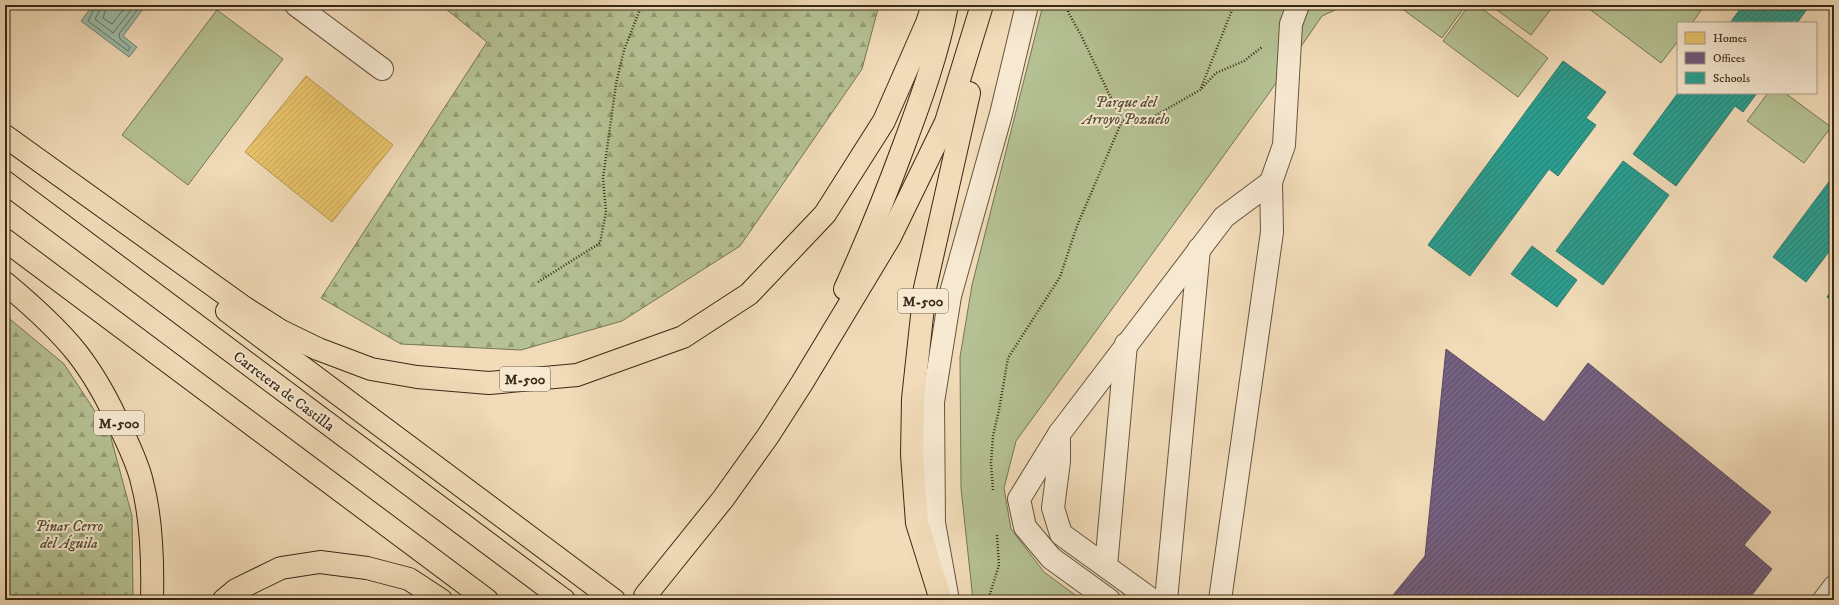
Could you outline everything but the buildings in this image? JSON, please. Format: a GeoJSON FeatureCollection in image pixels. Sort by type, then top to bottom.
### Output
{"type":"FeatureCollection","features":[{"type":"Feature","properties":{"kind":"highway","name":"M-500"},"geometry":{"type":"LineString","coordinates":[[5,136],[242,306],[282,331],[318,349],[371,368],[417,377],[489,383],[577,375],[683,337],[749,294],[825,214],[884,120],[927,23],[933,5]]}},
{"type":"Feature","properties":{"kind":"highway"},"geometry":{"type":"LineString","coordinates":[[802,383],[872,231],[918,108],[943,28],[947,5]]}},
{"type":"Feature","properties":{"kind":"highway"},"geometry":{"type":"LineString","coordinates":[[645,596],[723,499],[768,436],[802,383],[890,237],[946,122],[982,5]]}},
{"type":"Feature","properties":{"kind":"highway","name":"M-500"},"geometry":{"type":"LineString","coordinates":[[941,600],[917,523],[912,455],[913,399],[925,288],[988,5]]}},
{"type":"Feature","properties":{"kind":"highway","name":"M-500"},"geometry":{"type":"LineString","coordinates":[[5,136],[263,340],[614,600]]}},
{"type":"Feature","properties":{"kind":"highway","name":"Carretera de Castilla"},"geometry":{"type":"LineString","coordinates":[[5,182],[564,600]]}},
{"type":"Feature","properties":{"kind":"highway"},"geometry":{"type":"LineString","coordinates":[[5,240],[487,600]]}},
{"type":"Feature","properties":{"kind":"highway","name":"M-500"},"geometry":{"type":"LineString","coordinates":[[5,283],[29,304],[76,352],[106,396],[130,448],[142,482],[150,528],[153,572],[152,600]]}},
{"type":"Feature","properties":{"kind":"highway"},"geometry":{"type":"LineString","coordinates":[[224,600],[236,590],[281,568],[320,562],[367,568],[409,579],[441,600]]}},
{"type":"Feature","properties":{"kind":"street"},"geometry":{"type":"LineString","coordinates":[[296,5],[382,68]]}},
{"type":"Feature","properties":{"kind":"street"},"geometry":{"type":"LineString","coordinates":[[948,600],[934,523],[933,402],[950,296],[1002,114],[1027,5]]}},
{"type":"Feature","properties":{"kind":"street"},"geometry":{"type":"LineString","coordinates":[[1220,600],[1272,232],[1271,182],[1284,145],[1295,14]]}},
{"type":"Feature","properties":{"kind":"street"},"geometry":{"type":"LineString","coordinates":[[1109,600],[1051,558],[1025,527],[1019,499],[1059,434],[1224,217],[1271,182]]}},
{"type":"Feature","properties":{"kind":"street"},"geometry":{"type":"LineString","coordinates":[[1166,600],[1199,249]]}},
{"type":"Feature","properties":{"kind":"street"},"geometry":{"type":"LineString","coordinates":[[1106,566],[1126,344]]}},
{"type":"Feature","properties":{"kind":"street"},"geometry":{"type":"LineString","coordinates":[[1059,434],[1059,461],[1053,508],[1061,534],[1152,600]]}},
{"type":"Feature","properties":{"kind":"street"},"geometry":{"type":"LineString","coordinates":[[1824,600],[1834,587]]}},
{"type":"Feature","properties":{"kind":"path"},"geometry":{"type":"LineString","coordinates":[[538,282],[600,243],[606,212],[603,178],[616,84],[624,50],[639,12],[640,5]]}},
{"type":"Feature","properties":{"kind":"path"},"geometry":{"type":"LineString","coordinates":[[993,492],[993,436],[1008,358],[1060,277],[1078,226],[1122,121],[1081,35],[1068,12],[1068,5]]}},
{"type":"Feature","properties":{"kind":"path"},"geometry":{"type":"LineString","coordinates":[[1200,90],[1234,5]]}},
{"type":"Feature","properties":{"kind":"path"},"geometry":{"type":"LineString","coordinates":[[1122,121],[1153,117],[1200,90],[1216,73],[1244,61],[1295,14]]}},
{"type":"Feature","properties":{"kind":"path"},"geometry":{"type":"LineString","coordinates":[[993,600],[990,594],[999,565],[996,529]]}},
{"type":"Feature","properties":{"kind":"green space"},"geometry":{"type":"Polygon","coordinates":[[[441,5],[879,5],[862,69],[740,246],[622,321],[521,350],[401,344],[321,298],[487,42],[441,5]]]}},
{"type":"Feature","properties":{"kind":"green space","name":"Parque del Arroyo Pozuelo"},"geometry":{"type":"Polygon","coordinates":[[[1043,5],[1346,5],[1322,16],[1267,96],[1016,441],[1004,488],[1011,529],[1044,572],[1082,600],[973,600],[961,488],[960,357],[972,285],[1043,5]]]}},
{"type":"Feature","properties":{"kind":"green space"},"geometry":{"type":"Polygon","coordinates":[[[1397,5],[1466,5],[1442,38],[1397,5]]]}},
{"type":"Feature","properties":{"kind":"green space"},"geometry":{"type":"Polygon","coordinates":[[[1469,5],[1477,5],[1548,58],[1518,97],[1443,41],[1469,5]]]}},
{"type":"Feature","properties":{"kind":"green space"},"geometry":{"type":"Polygon","coordinates":[[[1490,5],[1554,5],[1531,35],[1490,5]]]}},
{"type":"Feature","properties":{"kind":"green space"},"geometry":{"type":"Polygon","coordinates":[[[1584,5],[1705,5],[1693,22],[1677,22],[1677,42],[1661,63],[1584,5]]]}},
{"type":"Feature","properties":{"kind":"green space"},"geometry":{"type":"Polygon","coordinates":[[[217,10],[283,59],[188,185],[122,135],[217,10]]]}},
{"type":"Feature","properties":{"kind":"green space"},"geometry":{"type":"Polygon","coordinates":[[[1767,94],[1786,94],[1831,127],[1804,163],[1747,121],[1767,94]]]}},
{"type":"Feature","properties":{"kind":"green space","name":"Pinar Cerro del Águila"},"geometry":{"type":"Polygon","coordinates":[[[5,315],[64,364],[110,434],[132,516],[133,600],[5,600],[5,315]]]}},
{"type":"Feature","properties":{"kind":"water"},"geometry":{"type":"Polygon","coordinates":[[[93,5],[146,5],[123,36],[137,47],[129,57],[81,21],[93,5]]]}}]}
